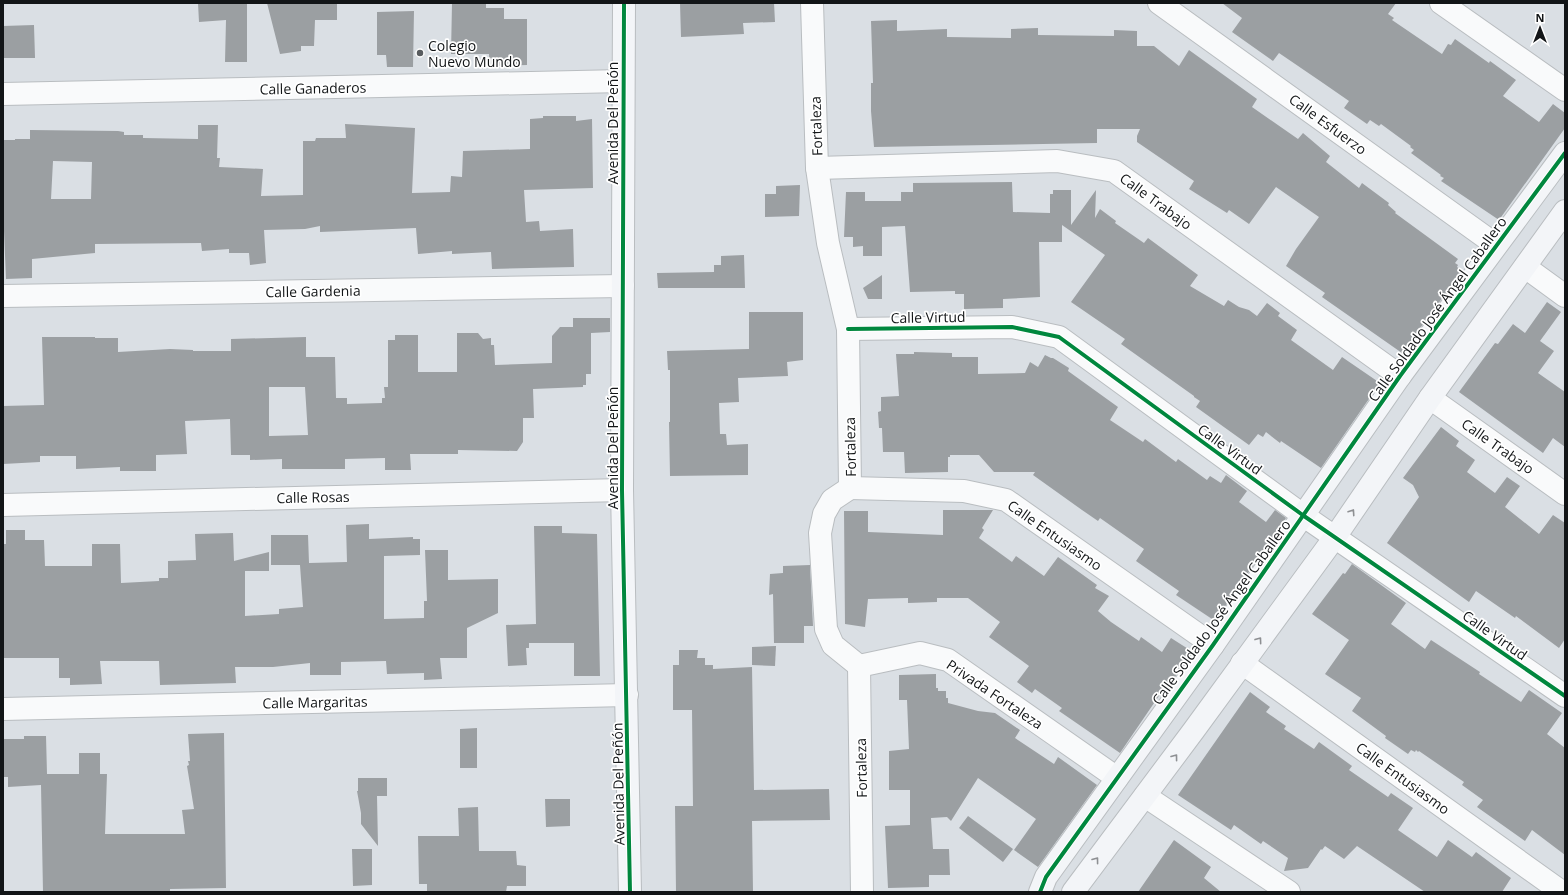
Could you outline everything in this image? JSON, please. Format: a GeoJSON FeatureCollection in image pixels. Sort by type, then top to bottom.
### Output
{"type":"FeatureCollection","features":[{"type":"Feature","properties":{"kind":"street","name":"Avenida Del Peñón"},"geometry":{"type":"LineString","coordinates":[[624,3],[622,490],[628,695],[630,892]]}},
{"type":"Feature","properties":{"kind":"street"},"geometry":{"type":"LineString","coordinates":[[812,3],[829,3]]}},
{"type":"Feature","properties":{"kind":"street","name":"Fortaleza"},"geometry":{"type":"LineString","coordinates":[[812,3],[817,168],[828,243],[848,329],[850,488],[832,500],[824,514],[820,533],[826,629],[833,645],[859,666],[862,892]]}},
{"type":"Feature","properties":{"kind":"street","name":"Calle Esfuerzo"},"geometry":{"type":"LineString","coordinates":[[1159,3],[1496,245]]}},
{"type":"Feature","properties":{"kind":"street"},"geometry":{"type":"LineString","coordinates":[[1441,3],[1565,90]]}},
{"type":"Feature","properties":{"kind":"street","name":"Calle Ganaderos"},"geometry":{"type":"LineString","coordinates":[[3,94],[623,81]]}},
{"type":"Feature","properties":{"kind":"street","name":"Calle Soldado José Ángel Caballero"},"geometry":{"type":"LineString","coordinates":[[1040,892],[1046,877],[1213,645],[1400,376],[1565,153]]}},
{"type":"Feature","properties":{"kind":"street","name":"Calle Trabajo"},"geometry":{"type":"LineString","coordinates":[[817,168],[1057,161],[1114,171],[1400,376]]}},
{"type":"Feature","properties":{"kind":"street"},"geometry":{"type":"LineString","coordinates":[[1074,892],[1335,537],[1430,398],[1565,211]]}},
{"type":"Feature","properties":{"kind":"street"},"geometry":{"type":"LineString","coordinates":[[1525,267],[1565,296]]}},
{"type":"Feature","properties":{"kind":"street","name":"Calle Gardenia"},"geometry":{"type":"LineString","coordinates":[[3,296],[623,286]]}},
{"type":"Feature","properties":{"kind":"street","name":"Calle Virtud"},"geometry":{"type":"LineString","coordinates":[[848,329],[1012,327],[1059,337],[1304,516],[1565,696]]}},
{"type":"Feature","properties":{"kind":"street","name":"Calle Trabajo"},"geometry":{"type":"LineString","coordinates":[[1430,398],[1565,494]]}},
{"type":"Feature","properties":{"kind":"street","name":"Calle Entusiasmo"},"geometry":{"type":"LineString","coordinates":[[850,488],[964,491],[1006,500],[1213,645]]}},
{"type":"Feature","properties":{"kind":"street","name":"Calle Rosas"},"geometry":{"type":"LineString","coordinates":[[3,505],[622,490]]}},
{"type":"Feature","properties":{"kind":"street","name":"Privada Fortaleza"},"geometry":{"type":"LineString","coordinates":[[859,666],[920,654],[948,660],[1117,778]]}},
{"type":"Feature","properties":{"kind":"street","name":"Calle Entusiasmo"},"geometry":{"type":"LineString","coordinates":[[1242,663],[1559,890],[1565,891]]}},
{"type":"Feature","properties":{"kind":"street","name":"Calle Margaritas"},"geometry":{"type":"LineString","coordinates":[[3,709],[628,695]]}},
{"type":"Feature","properties":{"kind":"street"},"geometry":{"type":"LineString","coordinates":[[1145,796],[1289,892]]}},
{"type":"Feature","properties":{"kind":"building"},"geometry":{"type":"Polygon","coordinates":[[[198,3],[247,3],[247,62],[225,62],[226,20],[199,22],[198,3]]]}},
{"type":"Feature","properties":{"kind":"building"},"geometry":{"type":"Polygon","coordinates":[[[267,3],[337,3],[337,20],[315,20],[314,46],[301,46],[301,51],[280,54],[267,3]]]}},
{"type":"Feature","properties":{"kind":"building"},"geometry":{"type":"Polygon","coordinates":[[[452,3],[486,3],[486,8],[504,8],[504,19],[527,19],[527,65],[489,66],[489,54],[451,54],[452,3]]]}},
{"type":"Feature","properties":{"kind":"building"},"geometry":{"type":"Polygon","coordinates":[[[680,3],[774,3],[775,22],[743,23],[744,34],[681,37],[680,3]]]}},
{"type":"Feature","properties":{"kind":"building"},"geometry":{"type":"Polygon","coordinates":[[[1222,3],[1396,3],[1388,14],[1394,18],[1392,20],[1442,54],[1448,44],[1451,45],[1455,39],[1489,63],[1490,61],[1516,80],[1503,96],[1539,122],[1553,104],[1565,113],[1565,128],[1499,220],[1441,181],[1444,178],[1440,176],[1441,175],[1411,153],[1414,150],[1410,147],[1411,146],[1381,124],[1379,126],[1370,120],[1367,124],[1344,108],[1349,101],[1279,53],[1273,61],[1232,32],[1242,18],[1222,3]]]}},
{"type":"Feature","properties":{"kind":"building"},"geometry":{"type":"Polygon","coordinates":[[[414,11],[413,67],[387,67],[386,55],[377,55],[377,12],[414,11]]]}},
{"type":"Feature","properties":{"kind":"building"},"geometry":{"type":"Polygon","coordinates":[[[897,20],[897,31],[947,29],[947,37],[1011,38],[1011,29],[1038,28],[1038,35],[1114,36],[1114,30],[1137,31],[1137,46],[1154,46],[1179,66],[1189,50],[1257,99],[1252,107],[1298,139],[1303,133],[1330,156],[1326,162],[1359,188],[1362,183],[1389,203],[1388,205],[1396,212],[1395,213],[1458,259],[1455,263],[1462,271],[1402,353],[1322,297],[1325,293],[1286,266],[1296,249],[1319,217],[1276,187],[1249,224],[1229,210],[1227,213],[1189,189],[1194,181],[1137,142],[1137,136],[1140,129],[1097,129],[1097,143],[874,147],[871,111],[871,83],[873,83],[871,21],[897,20]]]}},
{"type":"Feature","properties":{"kind":"building"},"geometry":{"type":"Polygon","coordinates":[[[34,25],[35,58],[3,58],[3,26],[34,25]]]}},
{"type":"Feature","properties":{"kind":"building"},"geometry":{"type":"Polygon","coordinates":[[[543,116],[576,116],[576,121],[592,119],[593,188],[524,190],[526,222],[539,221],[540,231],[573,229],[574,267],[492,269],[491,252],[452,254],[452,251],[418,254],[416,228],[320,232],[320,226],[305,229],[264,230],[266,263],[250,265],[249,253],[229,253],[229,249],[202,251],[201,243],[95,244],[95,253],[32,259],[32,278],[6,279],[3,207],[3,140],[30,139],[30,130],[118,131],[124,132],[124,135],[143,135],[143,138],[198,139],[198,125],[218,125],[217,158],[220,158],[219,167],[263,169],[261,196],[303,195],[303,141],[315,141],[316,138],[346,138],[345,124],[415,128],[412,193],[450,192],[451,176],[462,177],[463,151],[530,149],[530,119],[543,118],[543,116]],[[53,161],[51,199],[91,199],[92,162],[53,161]]]}},
{"type":"Feature","properties":{"kind":"building"},"geometry":{"type":"Polygon","coordinates":[[[1012,182],[1013,212],[1050,213],[1050,194],[1053,194],[1053,190],[1071,190],[1071,225],[1096,190],[1095,218],[1100,209],[1116,221],[1115,223],[1144,243],[1148,238],[1198,275],[1190,286],[1224,306],[1228,300],[1239,307],[1249,310],[1257,316],[1267,303],[1280,313],[1278,316],[1297,330],[1291,340],[1333,370],[1342,357],[1380,383],[1321,468],[1281,441],[1280,443],[1266,432],[1263,437],[1258,434],[1249,445],[1196,407],[1200,401],[1194,396],[1121,344],[1125,339],[1071,302],[1105,255],[1062,225],[1062,242],[1039,242],[1040,297],[1003,299],[1003,308],[964,309],[964,294],[955,294],[955,291],[910,292],[905,226],[882,227],[882,256],[863,256],[863,246],[853,247],[853,237],[844,237],[846,192],[865,192],[865,201],[901,201],[901,192],[913,192],[913,183],[1012,182]]]}},
{"type":"Feature","properties":{"kind":"building"},"geometry":{"type":"Polygon","coordinates":[[[800,185],[799,216],[765,217],[765,194],[776,194],[776,186],[800,185]]]}},
{"type":"Feature","properties":{"kind":"building"},"geometry":{"type":"Polygon","coordinates":[[[744,255],[745,288],[658,288],[657,273],[714,272],[714,265],[721,265],[721,256],[744,255]]]}},
{"type":"Feature","properties":{"kind":"building"},"geometry":{"type":"Polygon","coordinates":[[[882,275],[882,299],[868,299],[863,288],[882,275]]]}},
{"type":"Feature","properties":{"kind":"building"},"geometry":{"type":"Polygon","coordinates":[[[1547,302],[1561,312],[1540,341],[1554,351],[1538,373],[1565,392],[1565,447],[1553,438],[1543,453],[1459,392],[1495,343],[1498,344],[1513,324],[1525,333],[1547,302]]]}},
{"type":"Feature","properties":{"kind":"building"},"geometry":{"type":"Polygon","coordinates":[[[749,312],[803,312],[803,360],[787,362],[788,376],[738,378],[739,402],[719,403],[720,434],[726,434],[727,445],[748,444],[748,475],[670,476],[670,370],[668,370],[667,351],[749,349],[749,312]]]}},
{"type":"Feature","properties":{"kind":"building"},"geometry":{"type":"Polygon","coordinates":[[[573,318],[610,318],[610,332],[591,333],[591,374],[586,374],[586,385],[583,385],[583,387],[533,389],[534,418],[523,418],[523,442],[517,451],[458,450],[458,454],[410,454],[411,470],[385,470],[385,458],[345,459],[345,469],[282,469],[282,459],[250,460],[250,455],[231,455],[230,419],[185,421],[187,454],[156,455],[156,471],[120,471],[120,467],[76,469],[76,456],[40,456],[40,462],[3,464],[3,406],[44,405],[42,337],[118,338],[118,352],[170,349],[193,351],[231,351],[231,339],[306,337],[306,357],[335,357],[336,398],[347,398],[347,404],[382,403],[382,398],[385,398],[384,387],[388,387],[388,340],[395,340],[395,335],[418,335],[418,372],[457,372],[457,333],[478,333],[483,339],[491,338],[491,345],[494,345],[495,365],[552,363],[552,336],[560,327],[573,327],[573,318]],[[269,387],[269,436],[308,435],[305,387],[269,387]]]}},
{"type":"Feature","properties":{"kind":"building"},"geometry":{"type":"Polygon","coordinates":[[[914,352],[952,353],[952,357],[978,357],[978,374],[1025,373],[1030,362],[1038,367],[1045,355],[1053,358],[1069,368],[1068,371],[1118,407],[1110,420],[1143,442],[1145,439],[1176,462],[1178,459],[1207,480],[1210,476],[1221,483],[1226,475],[1247,491],[1239,502],[1266,522],[1275,510],[1286,518],[1215,621],[1176,595],[1179,591],[1136,561],[1144,549],[1100,518],[1098,521],[1082,510],[1033,475],[1035,472],[994,472],[979,455],[950,455],[950,457],[948,457],[948,472],[905,473],[904,452],[883,452],[882,428],[879,428],[878,412],[881,411],[881,397],[899,396],[896,354],[914,354],[914,352]]]}},
{"type":"Feature","properties":{"kind":"building"},"geometry":{"type":"Polygon","coordinates":[[[1441,427],[1459,441],[1456,446],[1475,460],[1467,472],[1495,493],[1507,477],[1520,486],[1505,507],[1539,534],[1553,515],[1565,523],[1565,639],[1559,648],[1516,616],[1515,618],[1476,591],[1469,602],[1387,543],[1419,497],[1413,485],[1403,478],[1441,427]]]}},
{"type":"Feature","properties":{"kind":"building"},"geometry":{"type":"Polygon","coordinates":[[[943,510],[993,510],[982,528],[984,530],[979,538],[1012,562],[1016,556],[1044,576],[1058,557],[1097,585],[1095,588],[1109,596],[1098,611],[1111,622],[1139,641],[1141,637],[1162,652],[1171,638],[1193,652],[1169,685],[1167,684],[1120,753],[1059,711],[1062,708],[1035,689],[1032,693],[1017,682],[1029,666],[989,637],[1000,622],[968,598],[937,598],[937,602],[908,603],[908,598],[868,599],[865,627],[845,624],[844,511],[868,511],[868,532],[943,535],[943,510]]]}},
{"type":"Feature","properties":{"kind":"building"},"geometry":{"type":"Polygon","coordinates":[[[369,524],[369,539],[413,537],[413,539],[420,539],[420,555],[384,556],[384,619],[424,618],[424,601],[427,601],[425,550],[448,550],[448,580],[498,579],[498,613],[467,628],[467,658],[440,658],[442,679],[424,680],[424,673],[387,674],[386,661],[341,662],[341,675],[310,675],[310,663],[273,667],[235,667],[236,683],[160,685],[159,661],[100,661],[102,684],[70,685],[70,678],[59,678],[59,658],[3,658],[3,544],[6,544],[6,530],[25,530],[25,540],[44,540],[45,566],[92,566],[92,544],[120,544],[121,583],[159,581],[159,578],[168,578],[168,561],[196,560],[195,534],[233,533],[234,561],[269,552],[269,571],[245,571],[245,616],[279,614],[279,609],[303,607],[300,565],[271,565],[271,535],[308,535],[309,563],[347,562],[346,525],[369,524]]]}},
{"type":"Feature","properties":{"kind":"building"},"geometry":{"type":"Polygon","coordinates":[[[534,526],[562,526],[562,533],[597,534],[600,676],[574,676],[574,643],[529,643],[529,648],[526,648],[527,665],[508,666],[506,625],[536,624],[534,526]]]}},
{"type":"Feature","properties":{"kind":"building"},"geometry":{"type":"Polygon","coordinates":[[[1352,564],[1406,603],[1391,624],[1425,649],[1431,640],[1480,672],[1479,674],[1521,702],[1529,690],[1562,713],[1547,734],[1565,748],[1565,855],[1532,830],[1525,841],[1477,807],[1483,800],[1462,785],[1464,782],[1419,751],[1418,752],[1416,750],[1415,752],[1411,750],[1408,754],[1385,738],[1386,736],[1352,711],[1361,698],[1325,674],[1349,640],[1312,614],[1343,573],[1345,574],[1352,564]]]}},
{"type":"Feature","properties":{"kind":"building"},"geometry":{"type":"Polygon","coordinates":[[[810,565],[813,626],[804,626],[804,643],[774,643],[773,594],[769,595],[770,574],[783,573],[783,566],[810,565]]]}},
{"type":"Feature","properties":{"kind":"building"},"geometry":{"type":"Polygon","coordinates":[[[776,646],[775,666],[752,665],[752,647],[776,646]]]}},
{"type":"Feature","properties":{"kind":"building"},"geometry":{"type":"Polygon","coordinates":[[[679,650],[698,650],[697,658],[705,658],[705,665],[713,665],[713,669],[752,667],[754,790],[829,789],[830,820],[752,821],[753,892],[676,892],[675,806],[693,806],[692,710],[673,710],[673,665],[679,665],[679,650]]]}},
{"type":"Feature","properties":{"kind":"building"},"geometry":{"type":"Polygon","coordinates":[[[936,674],[936,688],[938,688],[938,691],[946,691],[948,703],[978,711],[995,713],[1020,730],[1015,738],[1054,764],[1058,757],[1097,785],[1038,867],[1014,850],[1036,819],[978,778],[951,821],[947,817],[931,818],[933,849],[949,849],[950,875],[929,875],[929,887],[888,888],[885,826],[910,825],[910,790],[889,790],[889,751],[909,749],[907,700],[899,700],[899,675],[936,674]]]}},
{"type":"Feature","properties":{"kind":"building"},"geometry":{"type":"Polygon","coordinates":[[[1250,692],[1270,707],[1266,712],[1286,726],[1284,729],[1314,749],[1319,742],[1352,766],[1349,770],[1388,797],[1391,793],[1413,808],[1398,830],[1437,857],[1448,840],[1472,857],[1476,852],[1511,878],[1502,892],[1425,892],[1357,846],[1344,859],[1325,846],[1322,850],[1321,849],[1308,868],[1284,871],[1288,858],[1263,841],[1261,844],[1234,825],[1231,830],[1178,795],[1250,692]]]}},
{"type":"Feature","properties":{"kind":"building"},"geometry":{"type":"Polygon","coordinates":[[[477,728],[477,768],[460,768],[460,729],[477,728]]]}},
{"type":"Feature","properties":{"kind":"building"},"geometry":{"type":"Polygon","coordinates":[[[224,733],[226,888],[170,889],[170,892],[43,892],[41,785],[8,787],[8,777],[3,777],[3,739],[24,739],[24,736],[46,736],[47,774],[79,774],[79,753],[100,753],[100,774],[107,774],[105,834],[185,834],[182,810],[194,809],[187,766],[189,765],[188,761],[190,761],[188,734],[224,733]]]}},
{"type":"Feature","properties":{"kind":"building"},"geometry":{"type":"Polygon","coordinates":[[[358,778],[387,778],[387,796],[377,796],[378,846],[361,824],[361,813],[357,791],[358,778]]]}},
{"type":"Feature","properties":{"kind":"building"},"geometry":{"type":"Polygon","coordinates":[[[545,799],[570,799],[570,826],[546,827],[545,799]]]}},
{"type":"Feature","properties":{"kind":"building"},"geometry":{"type":"Polygon","coordinates":[[[478,807],[479,851],[516,851],[517,865],[526,866],[526,886],[507,886],[506,892],[427,892],[427,884],[419,884],[418,836],[459,836],[458,808],[478,807]]]}},
{"type":"Feature","properties":{"kind":"building"},"geometry":{"type":"Polygon","coordinates":[[[968,816],[1013,849],[1003,862],[959,828],[968,816]]]}},
{"type":"Feature","properties":{"kind":"building"},"geometry":{"type":"Polygon","coordinates":[[[1174,840],[1211,867],[1204,878],[1221,892],[1138,892],[1174,840]]]}},
{"type":"Feature","properties":{"kind":"building"},"geometry":{"type":"Polygon","coordinates":[[[352,849],[372,849],[372,885],[353,886],[352,849]]]}},
{"type":"Feature","properties":{"kind":"cycle path"},"geometry":{"type":"LineString","coordinates":[[624,3],[622,490],[630,892]]}},
{"type":"Feature","properties":{"kind":"cycle path"},"geometry":{"type":"LineString","coordinates":[[1040,892],[1046,877],[1213,645],[1400,376],[1565,153]]}},
{"type":"Feature","properties":{"kind":"cycle path"},"geometry":{"type":"LineString","coordinates":[[848,329],[1012,327],[1059,337],[1304,516],[1565,696]]}},
{"type":"Feature","properties":{"kind":"place","name":"Colegio Nuevo Mundo"},"geometry":{"type":"Point","coordinates":[420,53]}}]}
